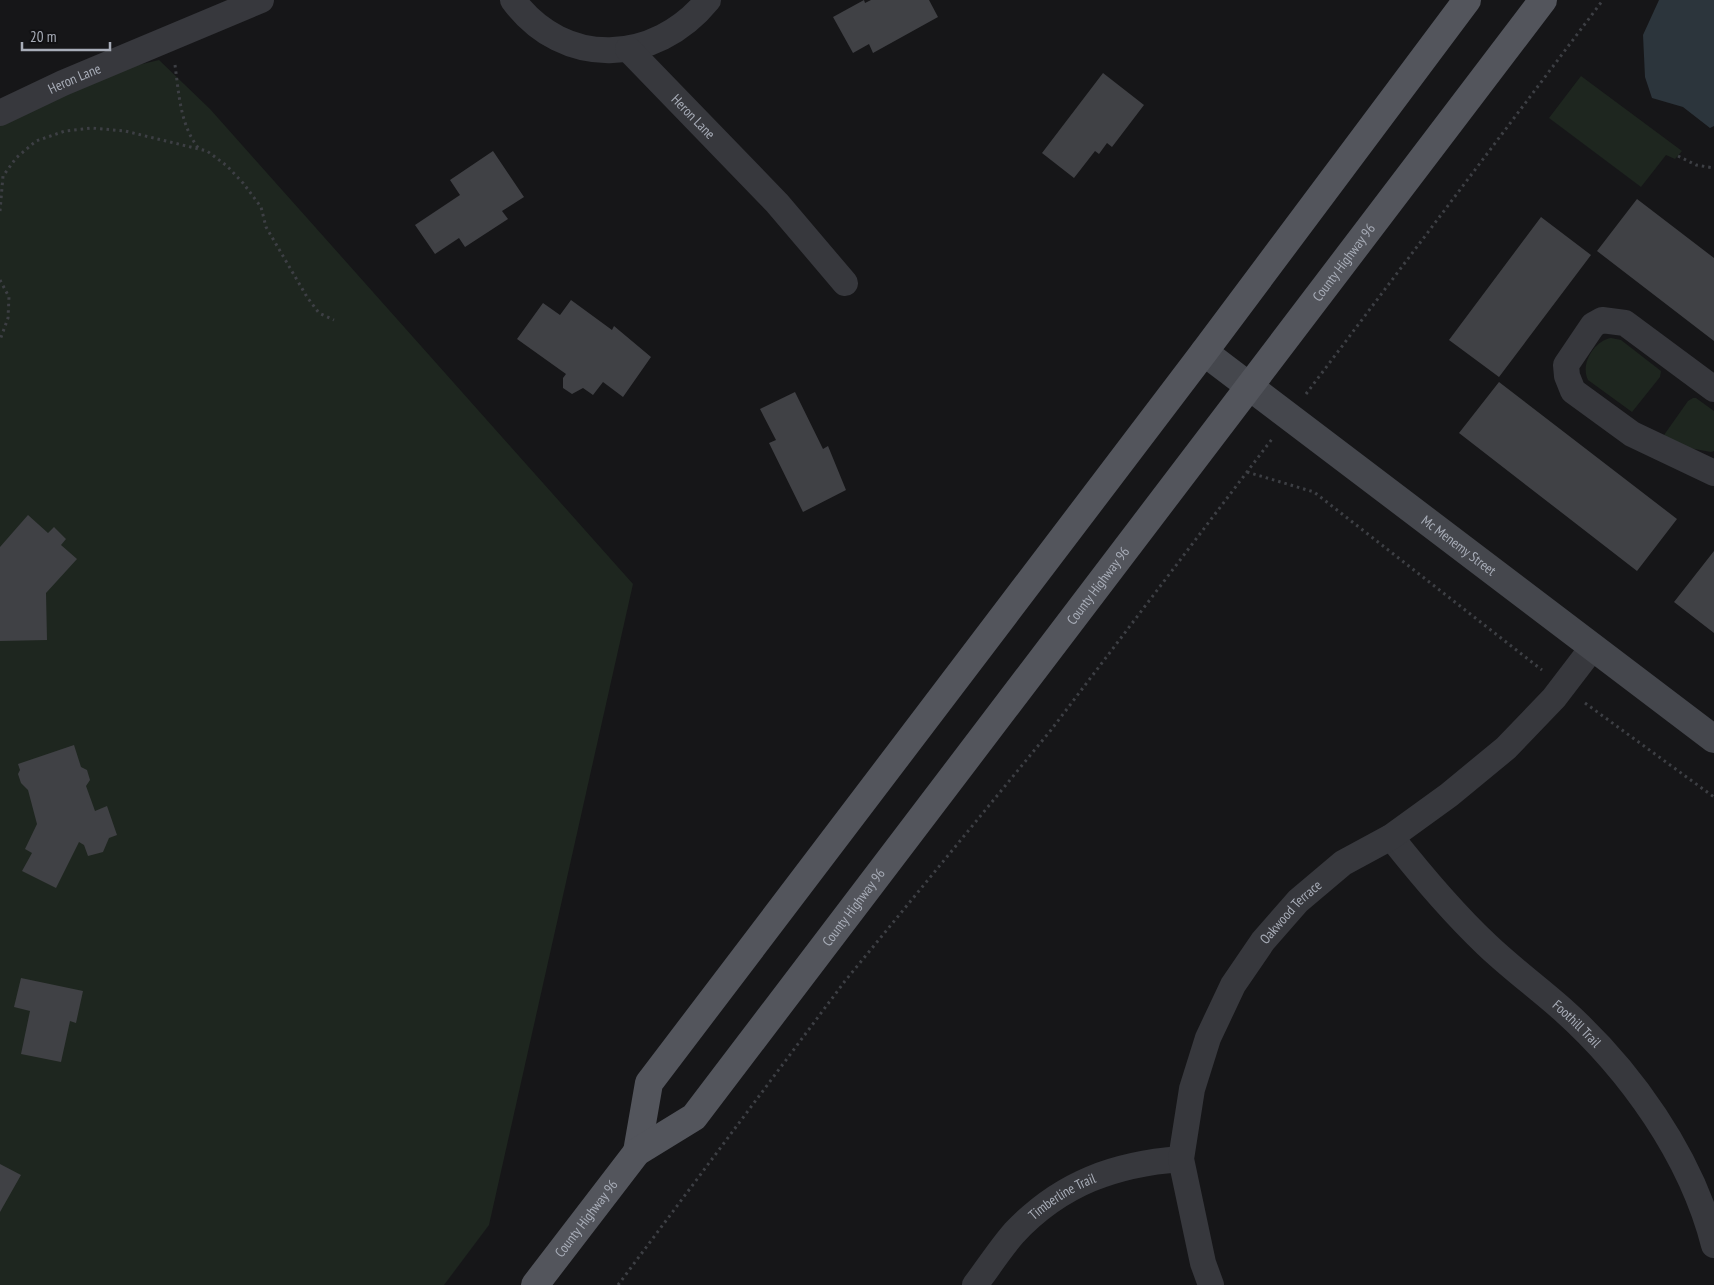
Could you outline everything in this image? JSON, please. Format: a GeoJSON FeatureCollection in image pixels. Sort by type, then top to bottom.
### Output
{"type":"FeatureCollection","features":[{"type":"Feature","properties":{"kind":"main road","name":"County Highway 96"},"geometry":{"type":"LineString","coordinates":[[637,1152],[649,1083],[1204,352],[1467,0]]}},
{"type":"Feature","properties":{"kind":"main road","name":"County Highway 96"},"geometry":{"type":"LineString","coordinates":[[535,1285],[637,1152],[694,1117],[1252,386],[1543,0]]}},
{"type":"Feature","properties":{"kind":"street","name":"Heron Lane"},"geometry":{"type":"LineString","coordinates":[[0,113],[64,83],[261,0]]}},
{"type":"Feature","properties":{"kind":"street"},"geometry":{"type":"LineString","coordinates":[[513,0],[523,14],[546,32],[573,45],[601,50],[628,49],[654,42],[681,27],[708,0]]}},
{"type":"Feature","properties":{"kind":"street","name":"Heron Lane"},"geometry":{"type":"LineString","coordinates":[[628,49],[777,203],[845,283]]}},
{"type":"Feature","properties":{"kind":"street"},"geometry":{"type":"LineString","coordinates":[[1714,389],[1618,320],[1602,320],[1593,326],[1566,365],[1567,376],[1573,391],[1632,434],[1714,473]]}},
{"type":"Feature","properties":{"kind":"street","name":"Mc Menemy Street"},"geometry":{"type":"LineString","coordinates":[[1204,352],[1252,386],[1714,739]]}},
{"type":"Feature","properties":{"kind":"street","name":"Oakwood Terrace"},"geometry":{"type":"LineString","coordinates":[[1210,1285],[1203,1263],[1181,1159],[1192,1089],[1208,1038],[1234,985],[1263,941],[1298,901],[1343,863],[1391,837],[1448,795],[1506,748],[1562,687],[1593,648]]}},
{"type":"Feature","properties":{"kind":"street","name":"Foothill Trail"},"geometry":{"type":"LineString","coordinates":[[1391,837],[1436,893],[1486,944],[1562,1009],[1609,1056],[1648,1107],[1684,1166],[1710,1227],[1714,1245]]}},
{"type":"Feature","properties":{"kind":"street","name":"Timberline Trail"},"geometry":{"type":"LineString","coordinates":[[975,1285],[1014,1234],[1040,1208],[1076,1185],[1110,1170],[1146,1162],[1181,1159]]}},
{"type":"Feature","properties":{"kind":"path"},"geometry":{"type":"LineString","coordinates":[[618,1285],[845,981],[1051,730],[1603,0]]}},
{"type":"Feature","properties":{"kind":"path"},"geometry":{"type":"LineString","coordinates":[[174,58],[188,135],[199,149]]}},
{"type":"Feature","properties":{"kind":"path"},"geometry":{"type":"LineString","coordinates":[[0,211],[3,176],[16,158],[36,141],[64,131],[92,128],[125,131],[207,151],[227,166],[243,183],[260,206],[266,227],[307,297],[319,313],[334,320]]}},
{"type":"Feature","properties":{"kind":"path"},"geometry":{"type":"LineString","coordinates":[[1678,156],[1696,165],[1714,168]]}},
{"type":"Feature","properties":{"kind":"path"},"geometry":{"type":"LineString","coordinates":[[0,280],[9,298],[8,318],[0,340]]}},
{"type":"Feature","properties":{"kind":"path"},"geometry":{"type":"LineString","coordinates":[[1247,472],[1314,492],[1524,654],[1562,687],[1714,796]]}},
{"type":"Feature","properties":{"kind":"shaded area"},"geometry":{"type":"Polygon","coordinates":[[[1659,0],[1714,0],[1714,126],[1710,128],[1683,107],[1652,98],[1645,77],[1643,35],[1659,0]]]}},
{"type":"Feature","properties":{"kind":"shaded area"},"geometry":{"type":"Polygon","coordinates":[[[159,60],[210,109],[633,584],[489,1225],[444,1285],[0,1285],[0,121],[63,83],[159,60]]]}},
{"type":"Feature","properties":{"kind":"shaded area"},"geometry":{"type":"Polygon","coordinates":[[[1581,76],[1682,151],[1675,159],[1666,155],[1641,187],[1549,118],[1581,76]]]}},
{"type":"Feature","properties":{"kind":"shaded area"},"geometry":{"type":"Polygon","coordinates":[[[1611,338],[1621,340],[1661,371],[1660,377],[1632,412],[1588,380],[1586,374],[1587,360],[1594,348],[1611,338]]]}},
{"type":"Feature","properties":{"kind":"shaded area"},"geometry":{"type":"Polygon","coordinates":[[[1696,398],[1714,411],[1714,451],[1673,445],[1664,435],[1688,401],[1696,398]]]}},
{"type":"Feature","properties":{"kind":"building"},"geometry":{"type":"Polygon","coordinates":[[[864,0],[865,3],[871,0],[929,0],[938,17],[873,53],[869,44],[853,53],[833,17],[864,0]]]}},
{"type":"Feature","properties":{"kind":"building"},"geometry":{"type":"Polygon","coordinates":[[[1103,73],[1144,105],[1112,147],[1107,143],[1099,154],[1095,151],[1074,178],[1042,153],[1103,73]]]}},
{"type":"Feature","properties":{"kind":"building"},"geometry":{"type":"Polygon","coordinates":[[[493,151],[524,197],[502,211],[508,219],[465,247],[459,238],[435,254],[415,225],[460,195],[450,180],[493,151]]]}},
{"type":"Feature","properties":{"kind":"building"},"geometry":{"type":"Polygon","coordinates":[[[1637,199],[1714,258],[1714,341],[1597,251],[1637,199]]]}},
{"type":"Feature","properties":{"kind":"building"},"geometry":{"type":"Polygon","coordinates":[[[1541,217],[1591,255],[1499,377],[1449,340],[1541,217]]]}},
{"type":"Feature","properties":{"kind":"building"},"geometry":{"type":"Polygon","coordinates":[[[571,300],[612,330],[614,326],[651,357],[623,397],[603,382],[593,395],[583,388],[572,394],[563,388],[563,378],[566,374],[517,339],[543,303],[560,315],[571,300]]]}},
{"type":"Feature","properties":{"kind":"building"},"geometry":{"type":"Polygon","coordinates":[[[1499,382],[1677,519],[1637,571],[1459,433],[1499,382]]]}},
{"type":"Feature","properties":{"kind":"building"},"geometry":{"type":"Polygon","coordinates":[[[795,392],[823,449],[828,446],[846,490],[803,512],[769,443],[776,440],[760,409],[795,392]]]}},
{"type":"Feature","properties":{"kind":"building"},"geometry":{"type":"Polygon","coordinates":[[[28,515],[48,533],[54,527],[66,539],[61,545],[77,559],[46,593],[47,640],[0,641],[0,547],[28,515]]]}},
{"type":"Feature","properties":{"kind":"building"},"geometry":{"type":"Polygon","coordinates":[[[1714,551],[1714,633],[1674,602],[1714,551]]]}},
{"type":"Feature","properties":{"kind":"building"},"geometry":{"type":"Polygon","coordinates":[[[74,745],[81,767],[87,770],[90,780],[86,786],[95,811],[107,806],[117,835],[109,838],[103,852],[88,856],[84,845],[79,842],[56,888],[22,871],[32,853],[25,849],[37,824],[28,790],[21,783],[18,774],[20,770],[18,764],[74,745]]]}},
{"type":"Feature","properties":{"kind":"building"},"geometry":{"type":"Polygon","coordinates":[[[21,978],[83,991],[76,1023],[70,1021],[61,1062],[21,1054],[30,1011],[14,1007],[21,978]]]}},
{"type":"Feature","properties":{"kind":"building"},"geometry":{"type":"Polygon","coordinates":[[[0,1164],[21,1175],[0,1212],[0,1164]]]}}]}
